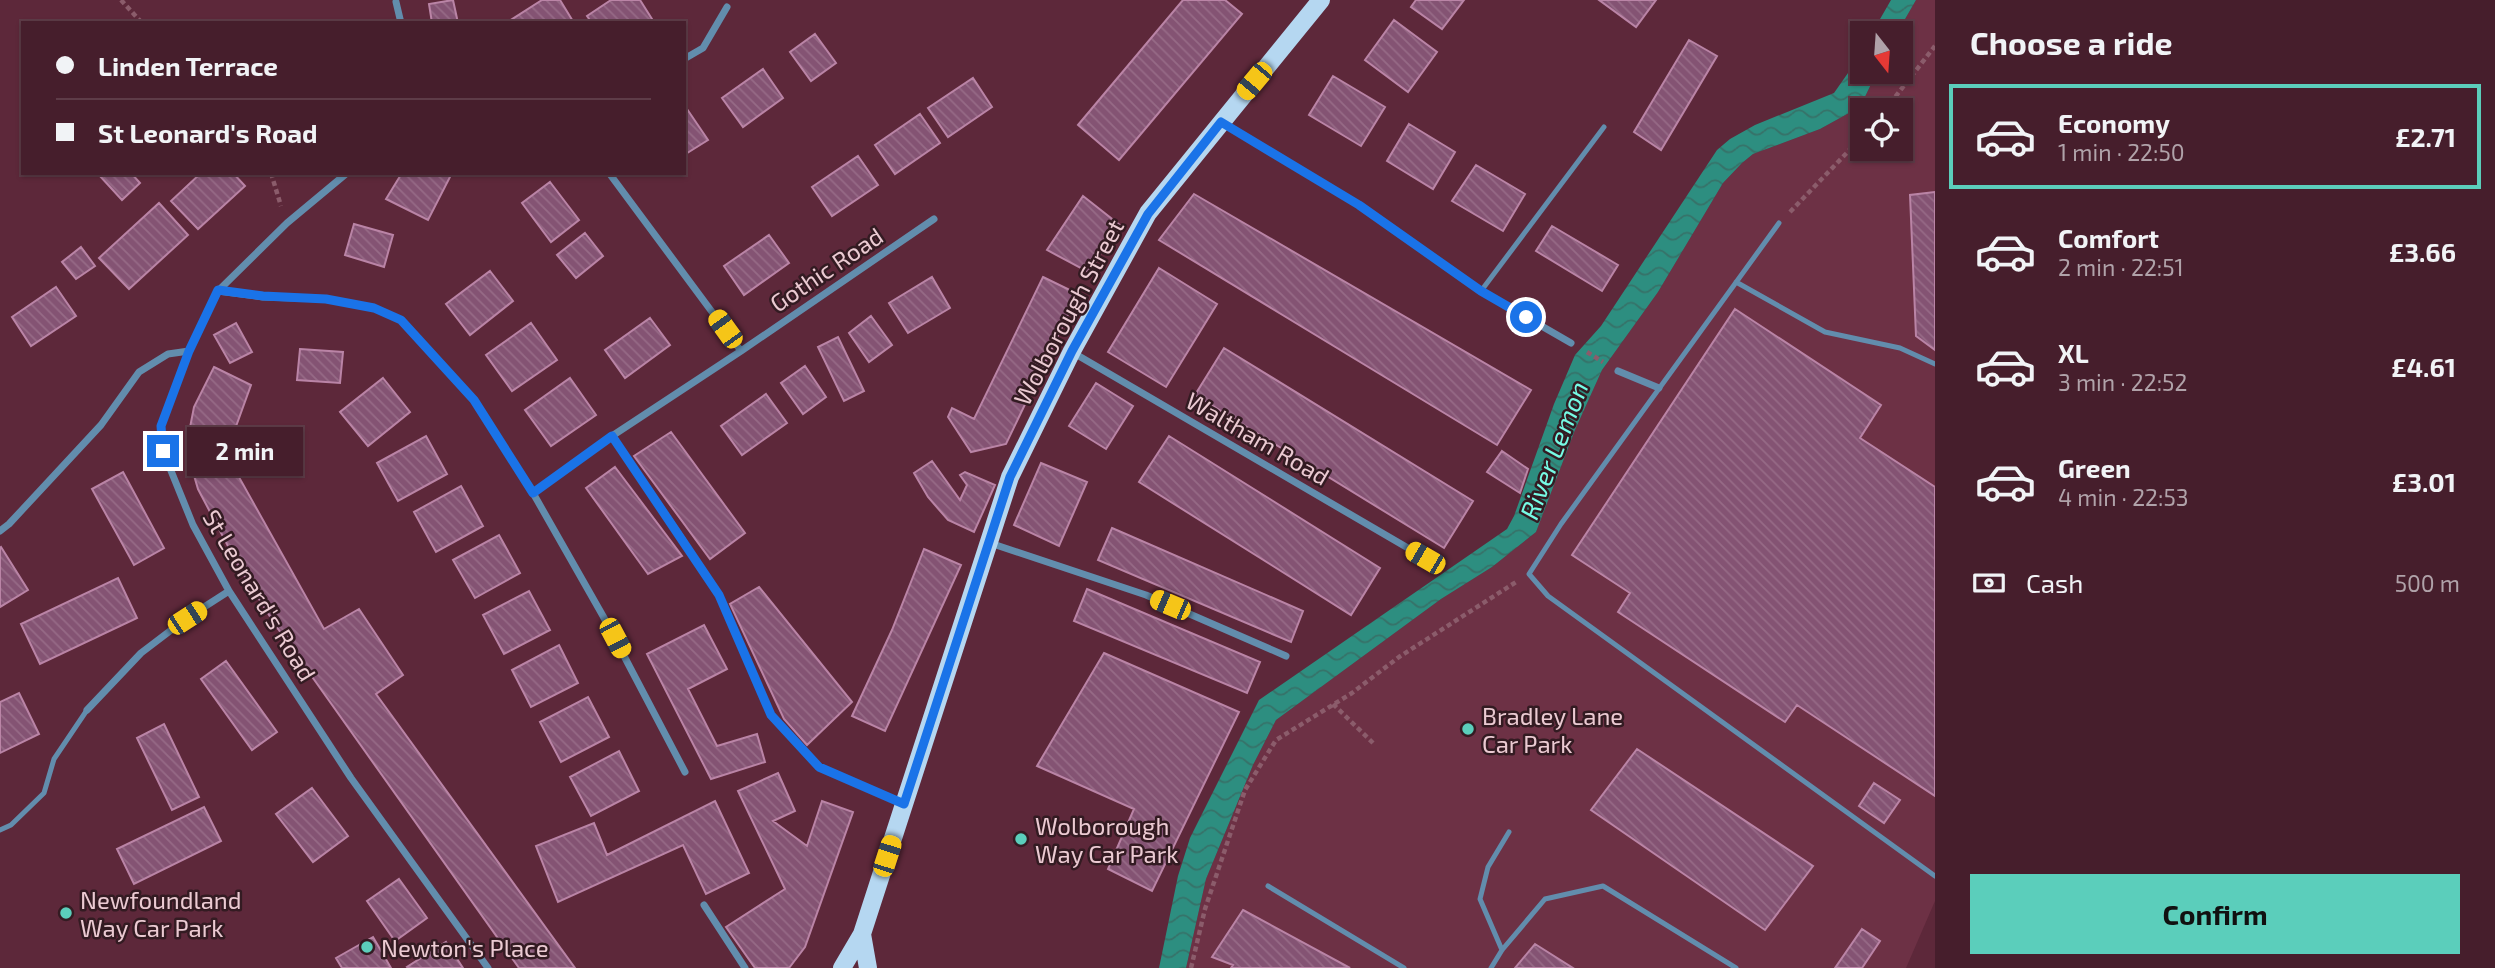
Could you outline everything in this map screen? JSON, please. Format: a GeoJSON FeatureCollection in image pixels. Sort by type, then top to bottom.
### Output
{"type":"FeatureCollection","features":[{"type":"Feature","properties":{"kind":"main road","name":"Wolborough Street"},"geometry":{"type":"LineString","coordinates":[[842,968],[862,934],[1010,477],[1072,351],[1148,214],[1321,0]]}},
{"type":"Feature","properties":{"kind":"main road"},"geometry":{"type":"LineString","coordinates":[[862,934],[868,968]]}},
{"type":"Feature","properties":{"kind":"street"},"geometry":{"type":"LineString","coordinates":[[396,2],[401,21]]}},
{"type":"Feature","properties":{"kind":"street"},"geometry":{"type":"LineString","coordinates":[[686,58],[703,48],[727,7]]}},
{"type":"Feature","properties":{"kind":"street"},"geometry":{"type":"LineString","coordinates":[[1221,122],[1359,205],[1481,291],[1571,343]]}},
{"type":"Feature","properties":{"kind":"street","name":"St Leonard's Road"},"geometry":{"type":"LineString","coordinates":[[345,175],[287,223],[218,290],[189,351],[161,426],[163,451],[193,525],[229,591],[351,778],[488,968]]}},
{"type":"Feature","properties":{"kind":"street"},"geometry":{"type":"LineString","coordinates":[[610,175],[741,351]]}},
{"type":"Feature","properties":{"kind":"street","name":"Gothic Road"},"geometry":{"type":"LineString","coordinates":[[533,493],[612,436],[934,219]]}},
{"type":"Feature","properties":{"kind":"street"},"geometry":{"type":"LineString","coordinates":[[218,290],[263,296],[326,299],[374,308],[401,320],[474,400],[533,493],[603,616],[685,772]]}},
{"type":"Feature","properties":{"kind":"street"},"geometry":{"type":"LineString","coordinates":[[0,531],[102,425],[139,372],[168,354],[189,351]]}},
{"type":"Feature","properties":{"kind":"street","name":"Waltham Road"},"geometry":{"type":"LineString","coordinates":[[1072,351],[1425,558]]}},
{"type":"Feature","properties":{"kind":"street"},"geometry":{"type":"LineString","coordinates":[[1618,371],[1660,388]]}},
{"type":"Feature","properties":{"kind":"street"},"geometry":{"type":"LineString","coordinates":[[612,436],[684,542]]}},
{"type":"Feature","properties":{"kind":"street"},"geometry":{"type":"LineString","coordinates":[[987,542],[1146,595],[1286,656]]}},
{"type":"Feature","properties":{"kind":"street"},"geometry":{"type":"LineString","coordinates":[[88,710],[141,653],[187,618],[229,591]]}},
{"type":"Feature","properties":{"kind":"street"},"geometry":{"type":"LineString","coordinates":[[704,905],[745,968]]}},
{"type":"Feature","properties":{"kind":"lane"},"geometry":{"type":"LineString","coordinates":[[1481,291],[1604,127]]}},
{"type":"Feature","properties":{"kind":"lane"},"geometry":{"type":"LineString","coordinates":[[1779,223],[1561,524],[1529,574],[1548,596],[1935,876]]}},
{"type":"Feature","properties":{"kind":"lane"},"geometry":{"type":"LineString","coordinates":[[1736,282],[1825,332],[1900,348],[1935,364]]}},
{"type":"Feature","properties":{"kind":"lane"},"geometry":{"type":"LineString","coordinates":[[684,542],[719,595],[771,715],[819,767],[904,804]]}},
{"type":"Feature","properties":{"kind":"lane"},"geometry":{"type":"LineString","coordinates":[[0,830],[10,825],[44,793],[54,759],[88,710]]}},
{"type":"Feature","properties":{"kind":"lane"},"geometry":{"type":"LineString","coordinates":[[1502,950],[1480,899],[1488,867],[1509,832]]}},
{"type":"Feature","properties":{"kind":"lane"},"geometry":{"type":"LineString","coordinates":[[1268,886],[1404,968]]}},
{"type":"Feature","properties":{"kind":"lane"},"geometry":{"type":"LineString","coordinates":[[1491,968],[1502,950],[1545,899],[1603,886],[1736,968]]}},
{"type":"Feature","properties":{"kind":"path"},"geometry":{"type":"LineString","coordinates":[[121,0],[140,21]]}},
{"type":"Feature","properties":{"kind":"path"},"geometry":{"type":"LineString","coordinates":[[1894,98],[1935,46]]}},
{"type":"Feature","properties":{"kind":"path"},"geometry":{"type":"LineString","coordinates":[[1779,223],[1850,149]]}},
{"type":"Feature","properties":{"kind":"path"},"geometry":{"type":"LineString","coordinates":[[272,175],[287,223]]}},
{"type":"Feature","properties":{"kind":"path"},"geometry":{"type":"LineString","coordinates":[[1571,343],[1618,371]]}},
{"type":"Feature","properties":{"kind":"path"},"geometry":{"type":"LineString","coordinates":[[1191,968],[1205,909],[1245,790],[1276,740],[1352,693],[1399,657],[1529,574]]}},
{"type":"Feature","properties":{"kind":"path"},"geometry":{"type":"LineString","coordinates":[[1333,704],[1373,743]]}},
{"type":"Feature","properties":{"kind":"shaded area"},"geometry":{"type":"Polygon","coordinates":[[[1916,0],[1935,0],[1935,901],[1906,968],[1186,968],[1206,879],[1253,765],[1276,720],[1441,599],[1492,567],[1536,532],[1575,430],[1602,370],[1658,292],[1723,183],[1742,163],[1753,154],[1820,129],[1850,112],[1850,161],[1913,161],[1913,98],[1864,98],[1871,84],[1913,84],[1913,21],[1904,21],[1916,0]]]}},
{"type":"Feature","properties":{"kind":"water"},"geometry":{"type":"Polygon","coordinates":[[[1891,0],[1916,0],[1904,21],[1879,21],[1891,0]]]}},
{"type":"Feature","properties":{"kind":"water","name":"River Lemon"},"geometry":{"type":"Polygon","coordinates":[[[1850,70],[1850,84],[1871,84],[1864,98],[1850,98],[1850,112],[1820,129],[1753,154],[1723,183],[1658,292],[1602,370],[1575,430],[1536,532],[1492,567],[1441,599],[1276,720],[1253,765],[1206,879],[1186,968],[1159,968],[1178,876],[1190,838],[1259,700],[1507,529],[1575,355],[1601,326],[1717,150],[1755,125],[1834,93],[1850,70]]]}},
{"type":"Feature","properties":{"kind":"building"},"geometry":{"type":"Polygon","coordinates":[[[453,0],[458,21],[432,21],[429,4],[453,0]]]}},
{"type":"Feature","properties":{"kind":"building"},"geometry":{"type":"Polygon","coordinates":[[[542,0],[560,0],[573,21],[509,21],[542,0]]]}},
{"type":"Feature","properties":{"kind":"building"},"geometry":{"type":"Polygon","coordinates":[[[611,0],[640,0],[652,19],[591,21],[587,16],[611,0]]]}},
{"type":"Feature","properties":{"kind":"building"},"geometry":{"type":"Polygon","coordinates":[[[1183,0],[1225,0],[1242,14],[1119,160],[1078,125],[1183,0]]]}},
{"type":"Feature","properties":{"kind":"building"},"geometry":{"type":"Polygon","coordinates":[[[1416,0],[1464,0],[1442,29],[1411,7],[1416,0]]]}},
{"type":"Feature","properties":{"kind":"building"},"geometry":{"type":"Polygon","coordinates":[[[1599,0],[1656,0],[1636,27],[1599,0]]]}},
{"type":"Feature","properties":{"kind":"building"},"geometry":{"type":"Polygon","coordinates":[[[1394,20],[1437,52],[1408,92],[1365,60],[1394,20]]]}},
{"type":"Feature","properties":{"kind":"building"},"geometry":{"type":"Polygon","coordinates":[[[815,34],[836,63],[811,81],[790,52],[815,34]]]}},
{"type":"Feature","properties":{"kind":"building"},"geometry":{"type":"Polygon","coordinates":[[[1689,40],[1717,56],[1661,150],[1634,132],[1689,40]]]}},
{"type":"Feature","properties":{"kind":"building"},"geometry":{"type":"Polygon","coordinates":[[[763,69],[783,98],[743,127],[722,98],[763,69]]]}},
{"type":"Feature","properties":{"kind":"building"},"geometry":{"type":"Polygon","coordinates":[[[1333,76],[1385,107],[1361,146],[1309,115],[1333,76]]]}},
{"type":"Feature","properties":{"kind":"building"},"geometry":{"type":"Polygon","coordinates":[[[973,78],[992,107],[948,137],[928,108],[973,78]]]}},
{"type":"Feature","properties":{"kind":"building"},"geometry":{"type":"Polygon","coordinates":[[[686,110],[708,140],[686,154],[686,110]]]}},
{"type":"Feature","properties":{"kind":"building"},"geometry":{"type":"Polygon","coordinates":[[[920,114],[940,143],[895,174],[875,145],[920,114]]]}},
{"type":"Feature","properties":{"kind":"building"},"geometry":{"type":"Polygon","coordinates":[[[1409,124],[1455,152],[1433,189],[1387,161],[1409,124]]]}},
{"type":"Feature","properties":{"kind":"building"},"geometry":{"type":"Polygon","coordinates":[[[858,156],[878,185],[832,216],[812,187],[858,156]]]}},
{"type":"Feature","properties":{"kind":"building"},"geometry":{"type":"Polygon","coordinates":[[[1476,165],[1525,194],[1503,231],[1452,201],[1476,165]]]}},
{"type":"Feature","properties":{"kind":"building"},"geometry":{"type":"Polygon","coordinates":[[[99,175],[133,175],[140,183],[122,200],[99,175]]]}},
{"type":"Feature","properties":{"kind":"building"},"geometry":{"type":"Polygon","coordinates":[[[199,175],[235,175],[245,186],[198,229],[171,201],[199,175]]]}},
{"type":"Feature","properties":{"kind":"building"},"geometry":{"type":"Polygon","coordinates":[[[401,175],[451,175],[428,220],[386,199],[401,175]]]}},
{"type":"Feature","properties":{"kind":"building"},"geometry":{"type":"Polygon","coordinates":[[[550,182],[579,220],[551,242],[522,203],[550,182]]]}},
{"type":"Feature","properties":{"kind":"building"},"geometry":{"type":"Polygon","coordinates":[[[1935,192],[1935,350],[1916,336],[1910,195],[1935,192]]]}},
{"type":"Feature","properties":{"kind":"building"},"geometry":{"type":"Polygon","coordinates":[[[1194,194],[1531,390],[1497,445],[1159,240],[1194,194]]]}},
{"type":"Feature","properties":{"kind":"building"},"geometry":{"type":"Polygon","coordinates":[[[1083,196],[1121,226],[1103,249],[1090,273],[1047,250],[1083,196]]]}},
{"type":"Feature","properties":{"kind":"building"},"geometry":{"type":"Polygon","coordinates":[[[159,203],[188,235],[129,289],[99,258],[159,203]]]}},
{"type":"Feature","properties":{"kind":"building"},"geometry":{"type":"Polygon","coordinates":[[[354,224],[393,235],[384,267],[345,255],[354,224]]]}},
{"type":"Feature","properties":{"kind":"building"},"geometry":{"type":"Polygon","coordinates":[[[1552,226],[1618,265],[1602,291],[1536,251],[1552,226]]]}},
{"type":"Feature","properties":{"kind":"building"},"geometry":{"type":"Polygon","coordinates":[[[585,233],[603,256],[576,278],[557,255],[585,233]]]}},
{"type":"Feature","properties":{"kind":"building"},"geometry":{"type":"Polygon","coordinates":[[[769,235],[789,263],[744,295],[724,266],[769,235]]]}},
{"type":"Feature","properties":{"kind":"building"},"geometry":{"type":"Polygon","coordinates":[[[81,247],[95,266],[76,279],[62,262],[81,247]]]}},
{"type":"Feature","properties":{"kind":"building"},"geometry":{"type":"Polygon","coordinates":[[[1159,268],[1217,304],[1166,387],[1108,352],[1159,268]]]}},
{"type":"Feature","properties":{"kind":"building"},"geometry":{"type":"Polygon","coordinates":[[[490,271],[513,301],[470,335],[446,304],[490,271]]]}},
{"type":"Feature","properties":{"kind":"building"},"geometry":{"type":"Polygon","coordinates":[[[932,277],[950,308],[908,333],[889,303],[932,277]]]}},
{"type":"Feature","properties":{"kind":"building"},"geometry":{"type":"Polygon","coordinates":[[[1043,277],[1078,294],[1006,444],[971,452],[948,417],[952,408],[974,419],[1043,277]]]}},
{"type":"Feature","properties":{"kind":"building"},"geometry":{"type":"Polygon","coordinates":[[[56,287],[76,316],[31,346],[12,317],[56,287]]]}},
{"type":"Feature","properties":{"kind":"building"},"geometry":{"type":"Polygon","coordinates":[[[1735,309],[1881,405],[1860,438],[1935,487],[1935,796],[1797,705],[1785,722],[1618,612],[1630,593],[1572,555],[1735,309]]]}},
{"type":"Feature","properties":{"kind":"building"},"geometry":{"type":"Polygon","coordinates":[[[871,316],[892,345],[869,362],[849,333],[871,316]]]}},
{"type":"Feature","properties":{"kind":"building"},"geometry":{"type":"Polygon","coordinates":[[[650,318],[670,345],[625,378],[605,350],[650,318]]]}},
{"type":"Feature","properties":{"kind":"building"},"geometry":{"type":"Polygon","coordinates":[[[236,323],[252,352],[230,363],[214,335],[236,323]]]}},
{"type":"Feature","properties":{"kind":"building"},"geometry":{"type":"Polygon","coordinates":[[[531,323],[557,360],[512,391],[486,355],[531,323]]]}},
{"type":"Feature","properties":{"kind":"building"},"geometry":{"type":"Polygon","coordinates":[[[838,337],[864,391],[844,401],[818,347],[838,337]]]}},
{"type":"Feature","properties":{"kind":"building"},"geometry":{"type":"Polygon","coordinates":[[[1224,348],[1473,501],[1444,548],[1195,395],[1224,348]]]}},
{"type":"Feature","properties":{"kind":"building"},"geometry":{"type":"Polygon","coordinates":[[[300,349],[343,352],[340,383],[297,380],[300,349]]]}},
{"type":"Feature","properties":{"kind":"building"},"geometry":{"type":"Polygon","coordinates":[[[805,366],[826,397],[803,414],[781,383],[805,366]]]}},
{"type":"Feature","properties":{"kind":"building"},"geometry":{"type":"Polygon","coordinates":[[[214,367],[251,385],[226,454],[324,629],[359,609],[403,675],[376,694],[575,968],[519,968],[276,626],[240,569],[198,489],[186,448],[194,407],[214,367]]]}},
{"type":"Feature","properties":{"kind":"building"},"geometry":{"type":"Polygon","coordinates":[[[383,378],[410,412],[368,446],[340,412],[383,378]]]}},
{"type":"Feature","properties":{"kind":"building"},"geometry":{"type":"Polygon","coordinates":[[[570,378],[596,415],[551,446],[525,410],[570,378]]]}},
{"type":"Feature","properties":{"kind":"building"},"geometry":{"type":"Polygon","coordinates":[[[1096,383],[1133,406],[1106,449],[1069,426],[1096,383]]]}},
{"type":"Feature","properties":{"kind":"building"},"geometry":{"type":"Polygon","coordinates":[[[766,394],[787,423],[742,455],[721,426],[766,394]]]}},
{"type":"Feature","properties":{"kind":"building"},"geometry":{"type":"Polygon","coordinates":[[[671,432],[745,533],[710,559],[634,456],[671,432]]]}},
{"type":"Feature","properties":{"kind":"building"},"geometry":{"type":"Polygon","coordinates":[[[426,436],[447,474],[398,501],[377,463],[426,436]]]}},
{"type":"Feature","properties":{"kind":"building"},"geometry":{"type":"Polygon","coordinates":[[[1169,436],[1380,568],[1351,615],[1139,482],[1169,436]]]}},
{"type":"Feature","properties":{"kind":"building"},"geometry":{"type":"Polygon","coordinates":[[[1502,451],[1528,469],[1520,493],[1487,472],[1502,451]]]}},
{"type":"Feature","properties":{"kind":"building"},"geometry":{"type":"Polygon","coordinates":[[[932,461],[960,500],[967,485],[960,475],[965,472],[995,485],[974,532],[948,520],[928,497],[914,473],[932,461]]]}},
{"type":"Feature","properties":{"kind":"building"},"geometry":{"type":"Polygon","coordinates":[[[1041,463],[1087,482],[1059,546],[1014,525],[1041,463]]]}},
{"type":"Feature","properties":{"kind":"building"},"geometry":{"type":"Polygon","coordinates":[[[615,467],[682,556],[648,574],[586,488],[615,467]]]}},
{"type":"Feature","properties":{"kind":"building"},"geometry":{"type":"Polygon","coordinates":[[[123,472],[164,548],[134,565],[92,489],[123,472]]]}},
{"type":"Feature","properties":{"kind":"building"},"geometry":{"type":"Polygon","coordinates":[[[461,486],[483,526],[436,552],[414,512],[461,486]]]}},
{"type":"Feature","properties":{"kind":"building"},"geometry":{"type":"Polygon","coordinates":[[[1112,528],[1303,611],[1291,642],[1098,560],[1112,528]]]}},
{"type":"Feature","properties":{"kind":"building"},"geometry":{"type":"Polygon","coordinates":[[[499,535],[520,573],[475,598],[453,560],[499,535]]]}},
{"type":"Feature","properties":{"kind":"building"},"geometry":{"type":"Polygon","coordinates":[[[0,548],[28,590],[0,607],[0,548]]]}},
{"type":"Feature","properties":{"kind":"building"},"geometry":{"type":"Polygon","coordinates":[[[924,549],[961,565],[885,731],[852,716],[892,630],[924,549]]]}},
{"type":"Feature","properties":{"kind":"building"},"geometry":{"type":"Polygon","coordinates":[[[118,578],[137,618],[40,664],[21,624],[118,578]]]}},
{"type":"Feature","properties":{"kind":"building"},"geometry":{"type":"Polygon","coordinates":[[[759,587],[852,702],[807,745],[784,719],[730,604],[759,587]]]}},
{"type":"Feature","properties":{"kind":"building"},"geometry":{"type":"Polygon","coordinates":[[[1087,589],[1260,662],[1247,693],[1074,621],[1087,589]]]}},
{"type":"Feature","properties":{"kind":"building"},"geometry":{"type":"Polygon","coordinates":[[[529,591],[550,630],[504,654],[483,615],[529,591]]]}},
{"type":"Feature","properties":{"kind":"building"},"geometry":{"type":"Polygon","coordinates":[[[704,625],[727,669],[688,689],[717,746],[757,734],[765,762],[711,779],[647,654],[704,625]]]}},
{"type":"Feature","properties":{"kind":"building"},"geometry":{"type":"Polygon","coordinates":[[[559,645],[578,683],[531,707],[512,670],[559,645]]]}},
{"type":"Feature","properties":{"kind":"building"},"geometry":{"type":"Polygon","coordinates":[[[1104,653],[1239,712],[1152,891],[1108,869],[1134,809],[1037,766],[1104,653]]]}},
{"type":"Feature","properties":{"kind":"building"},"geometry":{"type":"Polygon","coordinates":[[[226,661],[277,732],[252,750],[201,679],[226,661]]]}},
{"type":"Feature","properties":{"kind":"building"},"geometry":{"type":"Polygon","coordinates":[[[19,693],[39,734],[0,753],[0,702],[19,693]]]}},
{"type":"Feature","properties":{"kind":"building"},"geometry":{"type":"Polygon","coordinates":[[[588,697],[609,737],[561,762],[540,722],[588,697]]]}},
{"type":"Feature","properties":{"kind":"building"},"geometry":{"type":"Polygon","coordinates":[[[164,724],[199,797],[172,810],[137,738],[164,724]]]}},
{"type":"Feature","properties":{"kind":"building"},"geometry":{"type":"Polygon","coordinates":[[[1637,749],[1813,866],[1765,930],[1591,810],[1637,749]]]}},
{"type":"Feature","properties":{"kind":"building"},"geometry":{"type":"Polygon","coordinates":[[[619,751],[639,791],[591,816],[570,777],[619,751]]]}},
{"type":"Feature","properties":{"kind":"building"},"geometry":{"type":"Polygon","coordinates":[[[778,773],[795,811],[773,821],[807,846],[822,801],[853,812],[805,947],[789,968],[755,968],[726,927],[785,889],[738,791],[778,773]]]}},
{"type":"Feature","properties":{"kind":"building"},"geometry":{"type":"Polygon","coordinates":[[[1874,783],[1900,800],[1884,823],[1859,806],[1874,783]]]}},
{"type":"Feature","properties":{"kind":"building"},"geometry":{"type":"Polygon","coordinates":[[[312,788],[348,836],[313,862],[276,814],[312,788]]]}},
{"type":"Feature","properties":{"kind":"building"},"geometry":{"type":"Polygon","coordinates":[[[715,801],[749,873],[706,894],[683,845],[558,902],[536,846],[594,823],[607,855],[715,801]]]}},
{"type":"Feature","properties":{"kind":"building"},"geometry":{"type":"Polygon","coordinates":[[[204,807],[221,841],[134,884],[117,849],[204,807]]]}},
{"type":"Feature","properties":{"kind":"building"},"geometry":{"type":"Polygon","coordinates":[[[399,879],[427,918],[395,941],[367,901],[399,879]]]}},
{"type":"Feature","properties":{"kind":"building"},"geometry":{"type":"Polygon","coordinates":[[[1243,910],[1350,968],[1231,968],[1233,965],[1212,957],[1243,910]]]}},
{"type":"Feature","properties":{"kind":"building"},"geometry":{"type":"Polygon","coordinates":[[[1862,929],[1880,941],[1862,968],[1835,968],[1862,929]]]}},
{"type":"Feature","properties":{"kind":"building","name":"Newton's Place"},"geometry":{"type":"Polygon","coordinates":[[[373,937],[391,968],[342,968],[336,958],[373,937]]]}},
{"type":"Feature","properties":{"kind":"building"},"geometry":{"type":"Polygon","coordinates":[[[446,942],[463,968],[407,967],[446,942]]]}},
{"type":"Feature","properties":{"kind":"building"},"geometry":{"type":"Polygon","coordinates":[[[1535,944],[1573,968],[1515,968],[1535,944]]]}},
{"type":"Feature","properties":{"kind":"place","name":"Bradley Lane Car Park"},"geometry":{"type":"Point","coordinates":[1468,729]}},
{"type":"Feature","properties":{"kind":"place","name":"Wolborough Way Car Park"},"geometry":{"type":"Point","coordinates":[1021,839]}},
{"type":"Feature","properties":{"kind":"place","name":"Newfoundland Way Car Park"},"geometry":{"type":"Point","coordinates":[66,913]}},
{"type":"Feature","properties":{"kind":"place","name":"Newton's Place"},"geometry":{"type":"Point","coordinates":[367,947]}},
{"type":"Feature","properties":{"kind":"route"},"geometry":{"type":"LineString","coordinates":[[163,451],[161,426],[189,351],[218,290],[292,299],[326,299],[374,308],[401,320],[474,400],[533,493],[612,436],[719,595],[771,715],[819,767],[904,804],[1010,477],[1072,351],[1148,214],[1221,122],[1359,205],[1481,291],[1526,317]]}}]}
